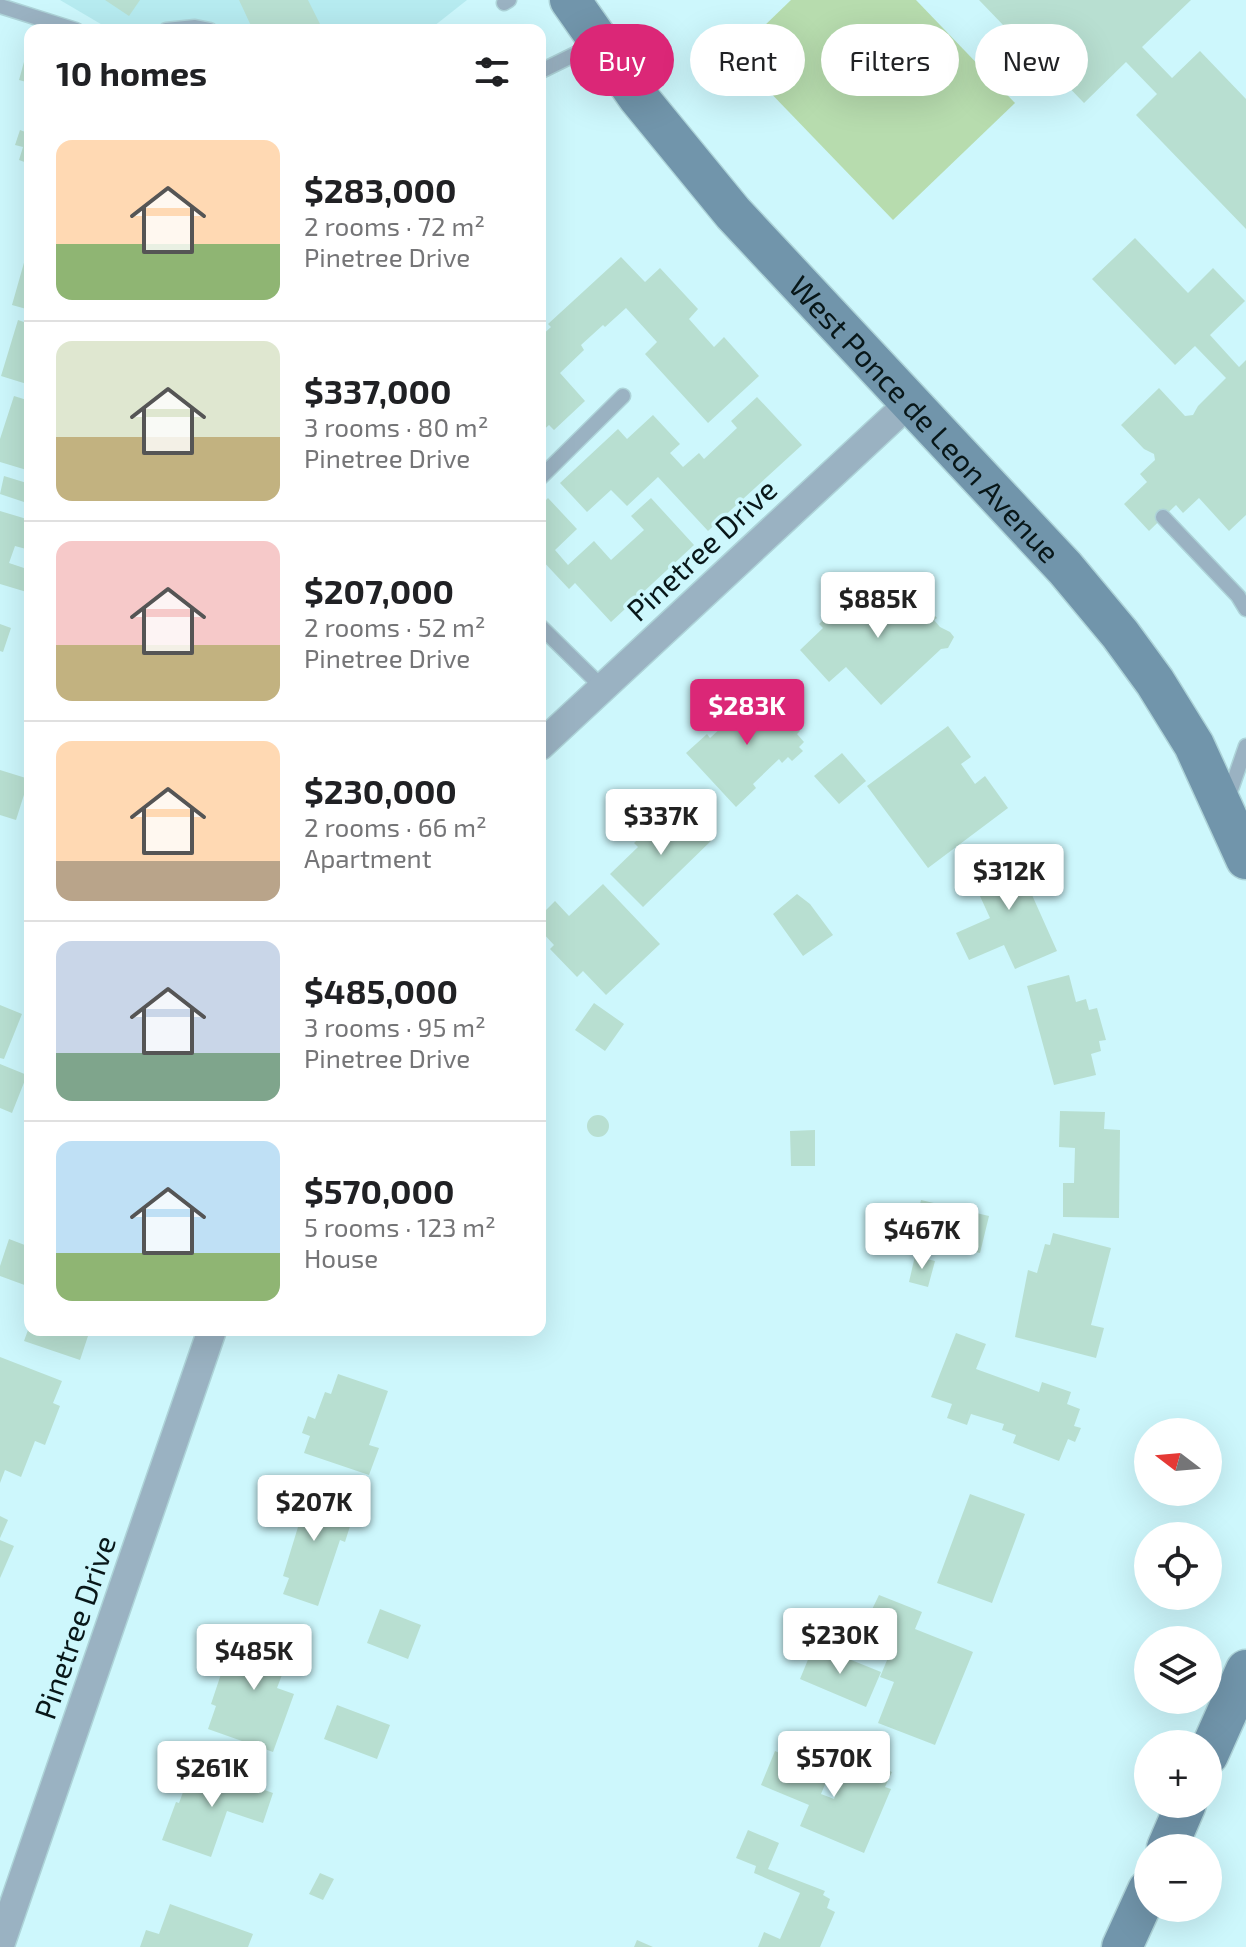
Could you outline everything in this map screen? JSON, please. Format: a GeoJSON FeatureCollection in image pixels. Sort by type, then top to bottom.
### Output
{"type":"FeatureCollection","features":[{"type":"Feature","properties":{"kind":"main road","name":"West Ponce de Leon Avenue"},"geometry":{"type":"LineString","coordinates":[[570,0],[586,24]]}},
{"type":"Feature","properties":{"kind":"main road","name":"West Ponce de Leon Avenue"},"geometry":{"type":"LineString","coordinates":[[637,96],[733,213],[1055,557],[1120,634],[1155,682],[1194,745],[1246,859]]}},
{"type":"Feature","properties":{"kind":"main road"},"geometry":{"type":"LineString","coordinates":[[1219,1730],[1246,1670]]}},
{"type":"Feature","properties":{"kind":"main road"},"geometry":{"type":"LineString","coordinates":[[1133,1943],[1139,1922]]}},
{"type":"Feature","properties":{"kind":"street","name":"Pinetree Drive"},"geometry":{"type":"LineString","coordinates":[[546,740],[909,403]]}},
{"type":"Feature","properties":{"kind":"street","name":"Pinetree Drive"},"geometry":{"type":"LineString","coordinates":[[0,1945],[210,1336]]}},
{"type":"Feature","properties":{"kind":"lane"},"geometry":{"type":"LineString","coordinates":[[0,6],[57,24]]}},
{"type":"Feature","properties":{"kind":"lane"},"geometry":{"type":"LineString","coordinates":[[546,69],[570,57]]}},
{"type":"Feature","properties":{"kind":"lane"},"geometry":{"type":"LineString","coordinates":[[546,472],[623,396]]}},
{"type":"Feature","properties":{"kind":"lane"},"geometry":{"type":"LineString","coordinates":[[1163,517],[1238,596],[1246,609]]}},
{"type":"Feature","properties":{"kind":"lane"},"geometry":{"type":"LineString","coordinates":[[546,632],[602,687]]}},
{"type":"Feature","properties":{"kind":"lane"},"geometry":{"type":"LineString","coordinates":[[1225,810],[1246,746]]}},
{"type":"Feature","properties":{"kind":"shaded area"},"geometry":{"type":"Polygon","coordinates":[[[60,0],[467,0],[437,24],[101,24],[60,0]]]}},
{"type":"Feature","properties":{"kind":"green space"},"geometry":{"type":"Polygon","coordinates":[[[791,0],[916,0],[939,24],[821,24],[821,96],[959,96],[959,45],[975,61],[975,96],[1008,96],[1015,103],[893,220],[774,96],[805,96],[805,24],[766,24],[791,0]]]}},
{"type":"Feature","properties":{"kind":"building"},"geometry":{"type":"Polygon","coordinates":[[[105,0],[140,0],[129,16],[105,0]]]}},
{"type":"Feature","properties":{"kind":"building"},"geometry":{"type":"Polygon","coordinates":[[[239,0],[308,0],[320,24],[250,24],[239,0]]]}},
{"type":"Feature","properties":{"kind":"building"},"geometry":{"type":"Polygon","coordinates":[[[979,0],[1191,0],[1142,47],[1172,78],[1200,51],[1246,99],[1246,229],[1136,115],[1157,94],[1126,62],[1084,103],[1077,96],[1088,96],[1088,24],[1002,24],[979,0]]]}},
{"type":"Feature","properties":{"kind":"building"},"geometry":{"type":"Polygon","coordinates":[[[24,62],[24,81],[19,80],[24,62]]]}},
{"type":"Feature","properties":{"kind":"building"},"geometry":{"type":"Polygon","coordinates":[[[20,130],[24,132],[24,162],[19,160],[23,147],[15,145],[20,130]]]}},
{"type":"Feature","properties":{"kind":"building"},"geometry":{"type":"Polygon","coordinates":[[[1135,238],[1188,293],[1213,268],[1245,301],[1210,335],[1239,367],[1246,360],[1246,515],[1229,531],[1199,498],[1183,513],[1176,505],[1149,531],[1124,504],[1147,482],[1140,474],[1155,460],[1154,454],[1144,449],[1121,425],[1159,388],[1185,416],[1193,415],[1226,378],[1195,346],[1175,365],[1092,279],[1135,238]]]}},
{"type":"Feature","properties":{"kind":"building"},"geometry":{"type":"Polygon","coordinates":[[[621,257],[645,282],[660,268],[698,309],[689,319],[714,347],[724,337],[759,376],[708,423],[645,354],[657,342],[626,308],[581,345],[584,350],[560,373],[585,401],[554,430],[549,425],[546,428],[546,332],[551,327],[548,324],[621,257]]]}},
{"type":"Feature","properties":{"kind":"building"},"geometry":{"type":"Polygon","coordinates":[[[24,263],[24,308],[12,305],[24,263]]]}},
{"type":"Feature","properties":{"kind":"building"},"geometry":{"type":"Polygon","coordinates":[[[18,320],[24,322],[24,383],[1,376],[18,320]]]}},
{"type":"Feature","properties":{"kind":"building"},"geometry":{"type":"Polygon","coordinates":[[[14,396],[24,399],[24,469],[0,462],[0,439],[14,396]]]}},
{"type":"Feature","properties":{"kind":"building"},"geometry":{"type":"Polygon","coordinates":[[[757,397],[802,445],[708,531],[658,477],[627,506],[611,490],[587,512],[560,483],[618,429],[627,439],[653,415],[680,444],[670,453],[683,467],[699,453],[704,459],[737,428],[731,421],[757,397]]]}},
{"type":"Feature","properties":{"kind":"building"},"geometry":{"type":"Polygon","coordinates":[[[4,476],[24,482],[24,502],[0,494],[4,476]]]}},
{"type":"Feature","properties":{"kind":"building"},"geometry":{"type":"Polygon","coordinates":[[[548,498],[577,529],[555,550],[568,565],[594,541],[611,560],[644,530],[631,516],[651,498],[694,545],[611,622],[575,583],[569,589],[546,564],[548,498]]]}},
{"type":"Feature","properties":{"kind":"building"},"geometry":{"type":"Polygon","coordinates":[[[0,511],[24,518],[24,548],[15,546],[9,563],[24,568],[24,591],[0,584],[0,511]]]}},
{"type":"Feature","properties":{"kind":"building"},"geometry":{"type":"Polygon","coordinates":[[[894,582],[906,586],[913,600],[918,596],[937,618],[934,620],[940,627],[954,637],[948,648],[941,649],[881,705],[846,667],[829,682],[800,650],[823,628],[819,624],[862,584],[877,600],[894,582]]]}},
{"type":"Feature","properties":{"kind":"building"},"geometry":{"type":"Polygon","coordinates":[[[0,624],[11,628],[3,652],[0,651],[0,624]]]}},
{"type":"Feature","properties":{"kind":"building"},"geometry":{"type":"Polygon","coordinates":[[[753,688],[766,701],[769,698],[800,731],[797,734],[804,742],[799,747],[803,751],[792,761],[788,757],[782,763],[779,759],[753,784],[756,788],[736,807],[686,753],[707,734],[710,738],[736,714],[732,709],[753,688]]]}},
{"type":"Feature","properties":{"kind":"building"},"geometry":{"type":"Polygon","coordinates":[[[948,726],[971,757],[961,764],[975,784],[985,776],[1008,808],[928,868],[867,786],[948,726]]]}},
{"type":"Feature","properties":{"kind":"building"},"geometry":{"type":"Polygon","coordinates":[[[842,753],[866,781],[839,804],[814,776],[842,753]]]}},
{"type":"Feature","properties":{"kind":"building"},"geometry":{"type":"Polygon","coordinates":[[[0,770],[24,777],[24,795],[16,820],[0,815],[0,770]]]}},
{"type":"Feature","properties":{"kind":"building"},"geometry":{"type":"Polygon","coordinates":[[[688,811],[714,838],[643,907],[610,874],[638,847],[634,843],[646,832],[649,835],[668,817],[674,824],[688,811]]]}},
{"type":"Feature","properties":{"kind":"building"},"geometry":{"type":"Polygon","coordinates":[[[1030,845],[1041,869],[1024,877],[1057,951],[1015,969],[1004,945],[969,960],[956,933],[990,918],[969,872],[1030,845]]]}},
{"type":"Feature","properties":{"kind":"building"},"geometry":{"type":"Polygon","coordinates":[[[603,884],[660,944],[606,995],[583,971],[577,977],[550,949],[554,945],[546,936],[546,910],[555,901],[569,916],[603,884]]]}},
{"type":"Feature","properties":{"kind":"building"},"geometry":{"type":"Polygon","coordinates":[[[797,894],[810,904],[833,935],[803,956],[773,914],[797,894]]]}},
{"type":"Feature","properties":{"kind":"building"},"geometry":{"type":"Polygon","coordinates":[[[1069,975],[1076,1002],[1086,999],[1089,1010],[1097,1008],[1106,1040],[1099,1041],[1101,1051],[1091,1054],[1096,1075],[1054,1085],[1027,986],[1069,975]]]}},
{"type":"Feature","properties":{"kind":"building"},"geometry":{"type":"Polygon","coordinates":[[[594,1003],[624,1024],[605,1051],[575,1030],[594,1003]]]}},
{"type":"Feature","properties":{"kind":"building"},"geometry":{"type":"Polygon","coordinates":[[[0,1005],[22,1014],[4,1059],[0,1058],[0,1005]]]}},
{"type":"Feature","properties":{"kind":"building"},"geometry":{"type":"Polygon","coordinates":[[[0,1064],[24,1074],[24,1083],[12,1113],[0,1108],[0,1064]]]}},
{"type":"Feature","properties":{"kind":"building"},"geometry":{"type":"Polygon","coordinates":[[[1060,1111],[1105,1112],[1104,1129],[1120,1130],[1119,1218],[1063,1217],[1063,1183],[1074,1183],[1075,1148],[1059,1147],[1060,1111]]]}},
{"type":"Feature","properties":{"kind":"building"},"geometry":{"type":"Polygon","coordinates":[[[598,1115],[606,1118],[609,1126],[606,1134],[598,1137],[590,1134],[587,1126],[590,1118],[598,1115]]]}},
{"type":"Feature","properties":{"kind":"building"},"geometry":{"type":"Polygon","coordinates":[[[815,1130],[815,1166],[791,1166],[790,1131],[815,1130]]]}},
{"type":"Feature","properties":{"kind":"building"},"geometry":{"type":"Polygon","coordinates":[[[921,1200],[989,1216],[980,1253],[912,1237],[921,1200]]]}},
{"type":"Feature","properties":{"kind":"building"},"geometry":{"type":"Polygon","coordinates":[[[1053,1233],[1111,1248],[1091,1325],[1104,1328],[1096,1358],[1015,1337],[1028,1270],[1037,1273],[1045,1244],[1050,1245],[1053,1233]]]}},
{"type":"Feature","properties":{"kind":"building"},"geometry":{"type":"Polygon","coordinates":[[[9,1239],[24,1245],[24,1285],[0,1276],[9,1239]]]}},
{"type":"Feature","properties":{"kind":"building"},"geometry":{"type":"Polygon","coordinates":[[[915,1256],[935,1261],[928,1287],[909,1282],[915,1256]]]}},
{"type":"Feature","properties":{"kind":"building"},"geometry":{"type":"Polygon","coordinates":[[[956,1333],[986,1344],[976,1369],[1039,1392],[1042,1382],[1071,1392],[1067,1404],[1080,1409],[1074,1426],[1081,1428],[1075,1442],[1068,1439],[1059,1461],[1013,1443],[1016,1435],[1002,1430],[1004,1424],[971,1414],[967,1425],[947,1418],[952,1404],[931,1397],[956,1333]]]}},
{"type":"Feature","properties":{"kind":"building"},"geometry":{"type":"Polygon","coordinates":[[[26,1336],[88,1336],[80,1360],[24,1341],[26,1336]]]}},
{"type":"Feature","properties":{"kind":"building"},"geometry":{"type":"Polygon","coordinates":[[[0,1357],[62,1381],[53,1403],[60,1406],[45,1445],[35,1441],[21,1477],[5,1470],[0,1483],[0,1357]]]}},
{"type":"Feature","properties":{"kind":"building"},"geometry":{"type":"Polygon","coordinates":[[[338,1374],[388,1391],[369,1445],[379,1448],[369,1475],[304,1453],[310,1436],[302,1433],[308,1416],[315,1419],[325,1392],[331,1394],[338,1374]]]}},
{"type":"Feature","properties":{"kind":"building"},"geometry":{"type":"Polygon","coordinates":[[[296,1487],[356,1507],[345,1542],[340,1540],[318,1606],[283,1594],[289,1578],[283,1576],[298,1527],[284,1523],[296,1487]]]}},
{"type":"Feature","properties":{"kind":"building"},"geometry":{"type":"Polygon","coordinates":[[[970,1494],[1025,1514],[992,1603],[937,1583],[970,1494]]]}},
{"type":"Feature","properties":{"kind":"building"},"geometry":{"type":"Polygon","coordinates":[[[0,1516],[8,1520],[0,1538],[0,1516]]]}},
{"type":"Feature","properties":{"kind":"building"},"geometry":{"type":"Polygon","coordinates":[[[0,1540],[14,1546],[0,1578],[0,1540]]]}},
{"type":"Feature","properties":{"kind":"building"},"geometry":{"type":"Polygon","coordinates":[[[879,1595],[922,1612],[915,1629],[973,1652],[935,1745],[878,1723],[894,1682],[880,1677],[895,1641],[863,1628],[879,1595]]]}},
{"type":"Feature","properties":{"kind":"building"},"geometry":{"type":"Polygon","coordinates":[[[380,1609],[421,1625],[408,1659],[367,1643],[380,1609]]]}},
{"type":"Feature","properties":{"kind":"building"},"geometry":{"type":"Polygon","coordinates":[[[249,1627],[294,1643],[277,1688],[294,1694],[273,1752],[208,1729],[216,1706],[211,1704],[222,1671],[228,1674],[249,1627]]]}},
{"type":"Feature","properties":{"kind":"building"},"geometry":{"type":"Polygon","coordinates":[[[814,1645],[881,1672],[866,1707],[800,1679],[814,1645]]]}},
{"type":"Feature","properties":{"kind":"building"},"geometry":{"type":"Polygon","coordinates":[[[337,1705],[390,1725],[377,1759],[324,1739],[337,1705]]]}},
{"type":"Feature","properties":{"kind":"building"},"geometry":{"type":"Polygon","coordinates":[[[775,1751],[817,1769],[814,1777],[826,1782],[821,1794],[834,1799],[844,1772],[854,1776],[861,1759],[892,1772],[885,1787],[891,1789],[864,1853],[800,1826],[809,1805],[761,1785],[775,1751]]]}},
{"type":"Feature","properties":{"kind":"building"},"geometry":{"type":"Polygon","coordinates":[[[193,1765],[273,1793],[263,1823],[227,1811],[211,1857],[162,1840],[193,1765]]]}},
{"type":"Feature","properties":{"kind":"building"},"geometry":{"type":"Polygon","coordinates":[[[748,1830],[779,1843],[768,1869],[825,1891],[823,1895],[830,1899],[827,1908],[835,1912],[820,1947],[758,1947],[764,1932],[780,1939],[800,1893],[754,1873],[756,1866],[736,1858],[748,1830]]]}},
{"type":"Feature","properties":{"kind":"building"},"geometry":{"type":"Polygon","coordinates":[[[320,1873],[334,1879],[323,1900],[309,1894],[320,1873]]]}},
{"type":"Feature","properties":{"kind":"building"},"geometry":{"type":"Polygon","coordinates":[[[170,1904],[253,1934],[248,1947],[140,1947],[146,1930],[159,1934],[170,1904]]]}},
{"type":"Feature","properties":{"kind":"building"},"geometry":{"type":"Polygon","coordinates":[[[637,1940],[653,1947],[634,1947],[637,1940]]]}}]}
